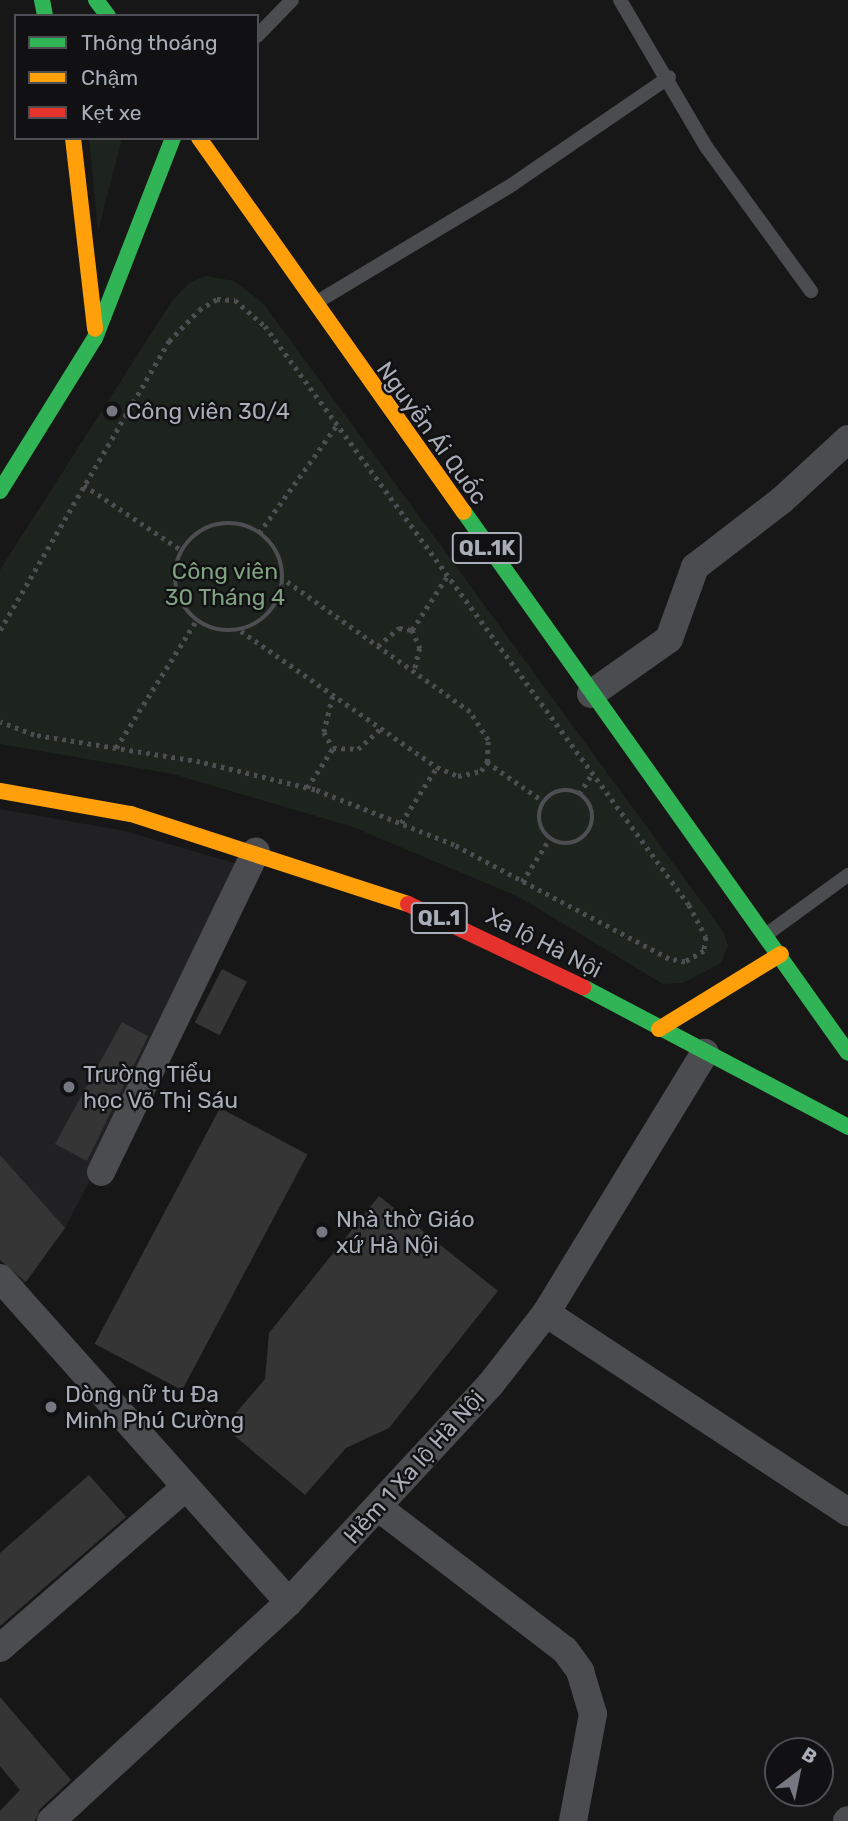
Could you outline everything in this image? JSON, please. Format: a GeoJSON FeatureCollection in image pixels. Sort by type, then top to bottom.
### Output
{"type":"FeatureCollection","features":[{"type":"Feature","properties":{"kind":"main road"},"geometry":{"type":"LineString","coordinates":[[73,140],[95,338]]}},
{"type":"Feature","properties":{"kind":"main road"},"geometry":{"type":"LineString","coordinates":[[0,491],[95,338],[172,140]]}},
{"type":"Feature","properties":{"kind":"main road","name":"Nguyễn Ái Quốc"},"geometry":{"type":"LineString","coordinates":[[200,140],[313,304],[767,934]]}},
{"type":"Feature","properties":{"kind":"main road","name":"Xa lộ Hà Nội"},"geometry":{"type":"LineString","coordinates":[[0,790],[131,814],[368,887],[507,947],[848,1127]]}},
{"type":"Feature","properties":{"kind":"main road","name":"QL.1K"},"geometry":{"type":"LineString","coordinates":[[767,934],[848,1053]]}},
{"type":"Feature","properties":{"kind":"main road"},"geometry":{"type":"LineString","coordinates":[[659,1029],[780,954]]}},
{"type":"Feature","properties":{"kind":"street"},"geometry":{"type":"LineString","coordinates":[[592,694],[669,639],[677,628],[682,590],[695,567],[782,500],[847,442]]}},
{"type":"Feature","properties":{"kind":"street"},"geometry":{"type":"LineString","coordinates":[[101,1172],[256,851]]}},
{"type":"Feature","properties":{"kind":"street","name":"Hẻm 1 Xa lộ Hà Nội"},"geometry":{"type":"LineString","coordinates":[[51,1821],[289,1602],[379,1508],[546,1313],[705,1053]]}},
{"type":"Feature","properties":{"kind":"street"},"geometry":{"type":"LineString","coordinates":[[0,1278],[289,1602]]}},
{"type":"Feature","properties":{"kind":"street"},"geometry":{"type":"LineString","coordinates":[[546,1313],[848,1512]]}},
{"type":"Feature","properties":{"kind":"street"},"geometry":{"type":"LineString","coordinates":[[0,1648],[186,1487]]}},
{"type":"Feature","properties":{"kind":"street"},"geometry":{"type":"LineString","coordinates":[[379,1508],[565,1650],[579,1671],[593,1714],[573,1821]]}},
{"type":"Feature","properties":{"kind":"lane"},"geometry":{"type":"LineString","coordinates":[[259,34],[292,0]]}},
{"type":"Feature","properties":{"kind":"lane"},"geometry":{"type":"LineString","coordinates":[[620,0],[669,77],[707,148],[811,291]]}},
{"type":"Feature","properties":{"kind":"lane"},"geometry":{"type":"LineString","coordinates":[[313,304],[513,184],[669,77]]}},
{"type":"Feature","properties":{"kind":"lane"},"geometry":{"type":"LineString","coordinates":[[767,934],[848,875]]}},
{"type":"Feature","properties":{"kind":"path"},"geometry":{"type":"LineString","coordinates":[[0,630],[169,341],[217,299],[235,300],[253,312],[689,905],[706,937],[704,951],[685,962],[670,960],[522,881],[401,823],[307,788],[116,748],[34,735],[0,722]]}},
{"type":"Feature","properties":{"kind":"path"},"geometry":{"type":"LineString","coordinates":[[260,533],[337,425]]}},
{"type":"Feature","properties":{"kind":"path"},"geometry":{"type":"LineString","coordinates":[[84,485],[181,550]]}},
{"type":"Feature","properties":{"kind":"path"},"geometry":{"type":"LineString","coordinates":[[225,523],[260,533],[281,561],[284,579],[271,612],[241,631],[223,632],[196,621],[180,602],[174,585],[181,550],[208,527],[225,523]]}},
{"type":"Feature","properties":{"kind":"path"},"geometry":{"type":"LineString","coordinates":[[412,630],[448,575]]}},
{"type":"Feature","properties":{"kind":"path"},"geometry":{"type":"LineString","coordinates":[[241,631],[437,766],[458,776],[481,771],[487,762],[483,725],[284,579]]}},
{"type":"Feature","properties":{"kind":"path"},"geometry":{"type":"LineString","coordinates":[[116,748],[196,621]]}},
{"type":"Feature","properties":{"kind":"path"},"geometry":{"type":"LineString","coordinates":[[378,646],[399,628],[412,630]]}},
{"type":"Feature","properties":{"kind":"path"},"geometry":{"type":"LineString","coordinates":[[412,630],[420,648],[414,672]]}},
{"type":"Feature","properties":{"kind":"path"},"geometry":{"type":"LineString","coordinates":[[333,696],[324,733],[333,748]]}},
{"type":"Feature","properties":{"kind":"path"},"geometry":{"type":"LineString","coordinates":[[333,748],[358,749],[380,729]]}},
{"type":"Feature","properties":{"kind":"path"},"geometry":{"type":"LineString","coordinates":[[307,788],[333,748]]}},
{"type":"Feature","properties":{"kind":"path"},"geometry":{"type":"LineString","coordinates":[[487,762],[543,801]]}},
{"type":"Feature","properties":{"kind":"path"},"geometry":{"type":"LineString","coordinates":[[401,823],[437,766]]}},
{"type":"Feature","properties":{"kind":"path"},"geometry":{"type":"LineString","coordinates":[[579,793],[593,773]]}},
{"type":"Feature","properties":{"kind":"path"},"geometry":{"type":"LineString","coordinates":[[558,790],[579,793],[593,811],[590,829],[569,844],[550,838],[538,818],[543,801],[558,790]]}},
{"type":"Feature","properties":{"kind":"path"},"geometry":{"type":"LineString","coordinates":[[522,881],[550,838]]}},
{"type":"Feature","properties":{"kind":"shaded area","name":"Trường Tiểu học Võ Thị Sáu"},"geometry":{"type":"Polygon","coordinates":[[[0,809],[125,831],[254,869],[65,1228],[23,1285],[0,1260],[0,809]]]}},
{"type":"Feature","properties":{"kind":"green space"},"geometry":{"type":"Polygon","coordinates":[[[89,140],[121,140],[98,231],[89,140]]]}},
{"type":"Feature","properties":{"kind":"green space","name":"Công viên 30 Tháng 4"},"geometry":{"type":"Polygon","coordinates":[[[206,276],[234,281],[263,303],[723,931],[728,945],[721,963],[683,983],[663,984],[519,897],[353,827],[173,774],[0,744],[0,570],[172,301],[189,283],[206,276]]]}},
{"type":"Feature","properties":{"kind":"building"},"geometry":{"type":"Polygon","coordinates":[[[222,969],[247,982],[220,1035],[195,1022],[222,969]]]}},
{"type":"Feature","properties":{"kind":"building"},"geometry":{"type":"Polygon","coordinates":[[[122,1022],[148,1036],[87,1161],[55,1144],[122,1022]]]}},
{"type":"Feature","properties":{"kind":"building"},"geometry":{"type":"Polygon","coordinates":[[[220,1108],[307,1154],[182,1390],[95,1344],[220,1108]]]}},
{"type":"Feature","properties":{"kind":"building"},"geometry":{"type":"Polygon","coordinates":[[[0,1155],[65,1228],[26,1282],[0,1260],[0,1155]]]}},
{"type":"Feature","properties":{"kind":"building"},"geometry":{"type":"Polygon","coordinates":[[[379,1196],[498,1291],[389,1428],[346,1448],[305,1495],[224,1427],[265,1379],[269,1333],[379,1196]]]}},
{"type":"Feature","properties":{"kind":"building"},"geometry":{"type":"Polygon","coordinates":[[[89,1475],[126,1517],[0,1626],[0,1553],[89,1475]]]}},
{"type":"Feature","properties":{"kind":"building"},"geometry":{"type":"Polygon","coordinates":[[[0,1697],[71,1780],[40,1809],[35,1821],[0,1821],[0,1811],[20,1790],[0,1766],[0,1697]]]}},
{"type":"Feature","properties":{"kind":"traffic: fast"},"geometry":{"type":"LineString","coordinates":[[42,0],[45,14]]}},
{"type":"Feature","properties":{"kind":"traffic: fast"},"geometry":{"type":"LineString","coordinates":[[96,0],[106,14]]}},
{"type":"Feature","properties":{"kind":"traffic: fast"},"geometry":{"type":"LineString","coordinates":[[0,491],[95,338],[172,140]]}},
{"type":"Feature","properties":{"kind":"traffic: fast"},"geometry":{"type":"LineString","coordinates":[[464,512],[848,1053]]}},
{"type":"Feature","properties":{"kind":"traffic: fast"},"geometry":{"type":"LineString","coordinates":[[583,987],[848,1127]]}},
{"type":"Feature","properties":{"kind":"traffic: slow"},"geometry":{"type":"LineString","coordinates":[[73,140],[95,329]]}},
{"type":"Feature","properties":{"kind":"traffic: slow"},"geometry":{"type":"LineString","coordinates":[[200,140],[464,512]]}},
{"type":"Feature","properties":{"kind":"traffic: slow"},"geometry":{"type":"LineString","coordinates":[[0,791],[131,814],[408,904]]}},
{"type":"Feature","properties":{"kind":"traffic: slow"},"geometry":{"type":"LineString","coordinates":[[659,1029],[781,954]]}},
{"type":"Feature","properties":{"kind":"traffic: jam"},"geometry":{"type":"LineString","coordinates":[[408,904],[583,987]]}},
{"type":"Feature","properties":{"kind":"place","name":"Công viên 30/4"},"geometry":{"type":"Point","coordinates":[112,411]}},
{"type":"Feature","properties":{"kind":"place","name":"Trường Tiểu học Võ Thị Sáu"},"geometry":{"type":"Point","coordinates":[69,1087]}},
{"type":"Feature","properties":{"kind":"place","name":"Nhà thờ Giáo xứ Hà Nội"},"geometry":{"type":"Point","coordinates":[322,1232]}},
{"type":"Feature","properties":{"kind":"place","name":"Dòng nữ tu Đa Minh Phú Cường"},"geometry":{"type":"Point","coordinates":[51,1407]}}]}
